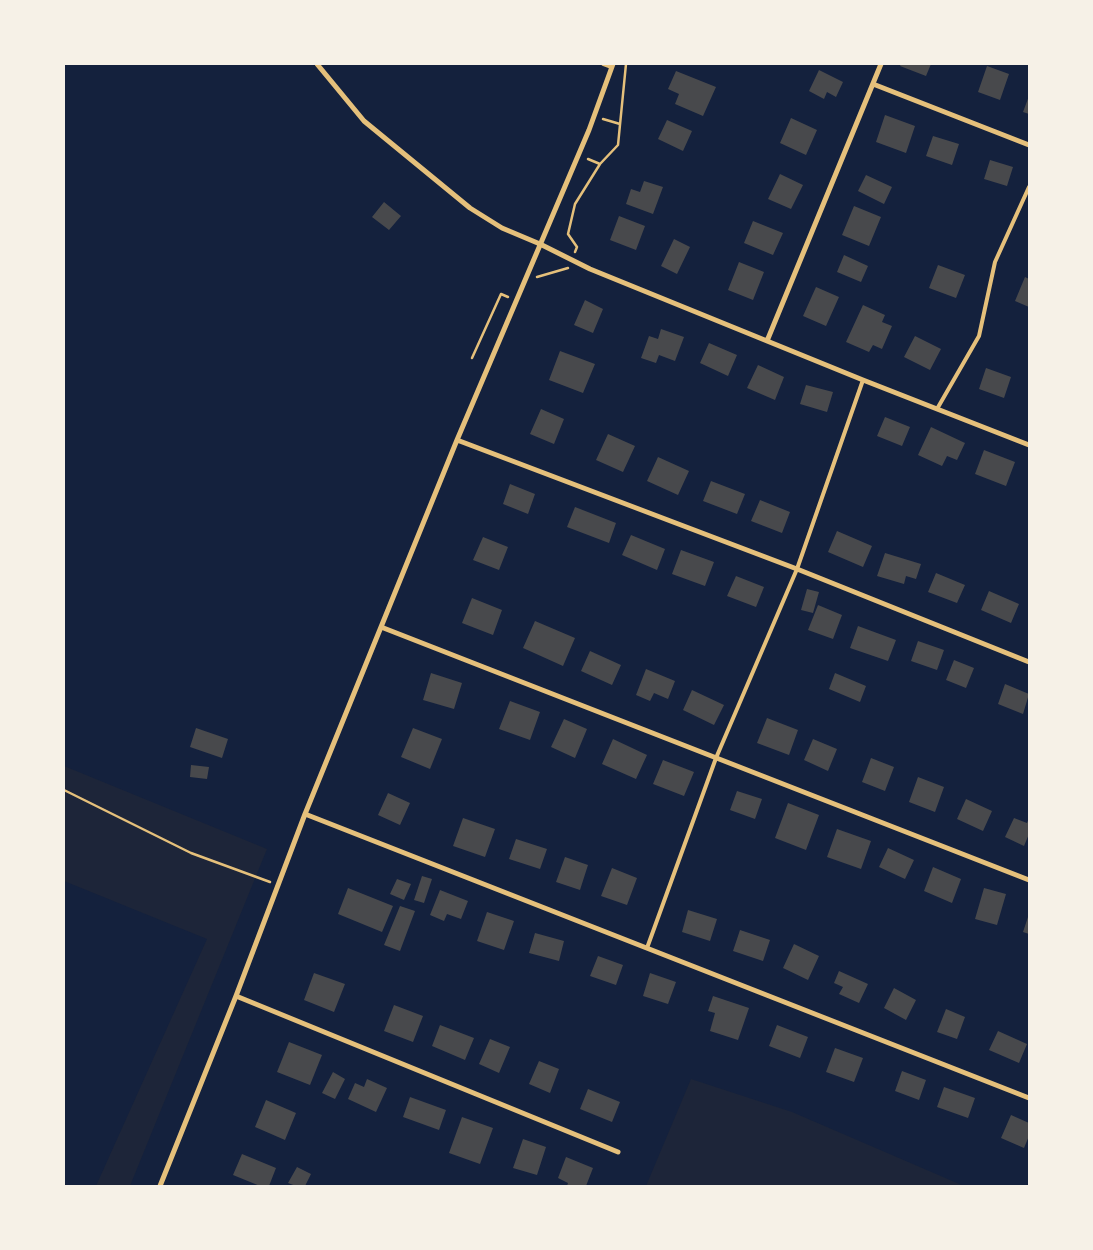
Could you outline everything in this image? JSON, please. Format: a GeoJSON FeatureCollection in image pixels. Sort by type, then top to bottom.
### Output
{"type":"FeatureCollection","features":[{"type":"Feature","properties":{"kind":"street"},"geometry":{"type":"LineString","coordinates":[[317,64],[364,121],[470,208],[502,228],[540,244],[590,269],[1029,445]]}},
{"type":"Feature","properties":{"kind":"street"},"geometry":{"type":"LineString","coordinates":[[767,341],[881,64]]}},
{"type":"Feature","properties":{"kind":"street"},"geometry":{"type":"LineString","coordinates":[[160,1186],[236,996],[305,814],[456,440],[588,130],[612,66]]}},
{"type":"Feature","properties":{"kind":"street"},"geometry":{"type":"LineString","coordinates":[[873,84],[1029,145]]}},
{"type":"Feature","properties":{"kind":"street"},"geometry":{"type":"LineString","coordinates":[[456,440],[797,570],[1029,662]]}},
{"type":"Feature","properties":{"kind":"street"},"geometry":{"type":"LineString","coordinates":[[381,627],[1029,880]]}},
{"type":"Feature","properties":{"kind":"street"},"geometry":{"type":"LineString","coordinates":[[305,814],[1029,1098]]}},
{"type":"Feature","properties":{"kind":"street"},"geometry":{"type":"LineString","coordinates":[[236,996],[618,1152]]}},
{"type":"Feature","properties":{"kind":"lane"},"geometry":{"type":"LineString","coordinates":[[603,64],[612,66]]}},
{"type":"Feature","properties":{"kind":"lane"},"geometry":{"type":"LineString","coordinates":[[937,409],[979,336],[995,262],[1029,187]]}},
{"type":"Feature","properties":{"kind":"lane"},"geometry":{"type":"LineString","coordinates":[[647,948],[716,758],[797,570],[863,380]]}},
{"type":"Feature","properties":{"kind":"path"},"geometry":{"type":"LineString","coordinates":[[534,283],[538,276],[568,268],[572,260],[577,247],[568,234],[575,204],[600,164],[618,145],[626,64]]}},
{"type":"Feature","properties":{"kind":"path"},"geometry":{"type":"LineString","coordinates":[[600,127],[603,118],[620,124]]}},
{"type":"Feature","properties":{"kind":"path"},"geometry":{"type":"LineString","coordinates":[[587,158],[600,164]]}},
{"type":"Feature","properties":{"kind":"path"},"geometry":{"type":"LineString","coordinates":[[472,358],[501,294],[516,301]]}},
{"type":"Feature","properties":{"kind":"path"},"geometry":{"type":"LineString","coordinates":[[64,790],[190,853],[278,885]]}},
{"type":"Feature","properties":{"kind":"shaded area"},"geometry":{"type":"Polygon","coordinates":[[[64,766],[267,849],[130,1186],[96,1186],[207,939],[64,881],[64,766]]]}},
{"type":"Feature","properties":{"kind":"shaded area"},"geometry":{"type":"Polygon","coordinates":[[[691,1079],[792,1112],[964,1186],[646,1186],[691,1079]]]}},
{"type":"Feature","properties":{"kind":"building"},"geometry":{"type":"Polygon","coordinates":[[[901,64],[931,64],[926,76],[900,66],[901,64]]]}},
{"type":"Feature","properties":{"kind":"building"},"geometry":{"type":"Polygon","coordinates":[[[987,66],[1009,74],[1000,100],[978,92],[987,66]]]}},
{"type":"Feature","properties":{"kind":"building"},"geometry":{"type":"Polygon","coordinates":[[[819,70],[843,82],[836,97],[827,92],[824,99],[809,91],[819,70]]]}},
{"type":"Feature","properties":{"kind":"building"},"geometry":{"type":"Polygon","coordinates":[[[676,71],[716,87],[703,116],[675,104],[679,94],[668,89],[676,71]]]}},
{"type":"Feature","properties":{"kind":"building"},"geometry":{"type":"Polygon","coordinates":[[[1029,96],[1029,114],[1023,112],[1029,96]]]}},
{"type":"Feature","properties":{"kind":"building"},"geometry":{"type":"Polygon","coordinates":[[[885,115],[915,126],[906,153],[876,142],[885,115]]]}},
{"type":"Feature","properties":{"kind":"building"},"geometry":{"type":"Polygon","coordinates":[[[791,118],[817,130],[806,155],[780,143],[791,118]]]}},
{"type":"Feature","properties":{"kind":"building"},"geometry":{"type":"Polygon","coordinates":[[[667,120],[692,131],[683,151],[658,139],[667,120]]]}},
{"type":"Feature","properties":{"kind":"building"},"geometry":{"type":"Polygon","coordinates":[[[933,136],[959,144],[952,165],[926,156],[933,136]]]}},
{"type":"Feature","properties":{"kind":"building"},"geometry":{"type":"Polygon","coordinates":[[[990,160],[1013,167],[1007,186],[984,179],[990,160]]]}},
{"type":"Feature","properties":{"kind":"building"},"geometry":{"type":"Polygon","coordinates":[[[780,174],[803,185],[791,209],[768,199],[780,174]]]}},
{"type":"Feature","properties":{"kind":"building"},"geometry":{"type":"Polygon","coordinates":[[[866,175],[892,187],[884,204],[858,191],[866,175]]]}},
{"type":"Feature","properties":{"kind":"building"},"geometry":{"type":"Polygon","coordinates":[[[644,181],[663,187],[653,214],[626,204],[631,189],[640,192],[644,181]]]}},
{"type":"Feature","properties":{"kind":"building"},"geometry":{"type":"Polygon","coordinates":[[[384,202],[401,216],[389,230],[372,217],[384,202]]]}},
{"type":"Feature","properties":{"kind":"building"},"geometry":{"type":"Polygon","coordinates":[[[854,206],[881,217],[869,246],[842,235],[854,206]]]}},
{"type":"Feature","properties":{"kind":"building"},"geometry":{"type":"Polygon","coordinates":[[[619,216],[645,226],[636,250],[610,240],[619,216]]]}},
{"type":"Feature","properties":{"kind":"building"},"geometry":{"type":"Polygon","coordinates":[[[753,221],[783,233],[773,255],[744,243],[753,221]]]}},
{"type":"Feature","properties":{"kind":"building"},"geometry":{"type":"Polygon","coordinates":[[[674,239],[690,247],[677,274],[661,266],[674,239]]]}},
{"type":"Feature","properties":{"kind":"building"},"geometry":{"type":"Polygon","coordinates":[[[844,255],[868,266],[861,282],[837,272],[844,255]]]}},
{"type":"Feature","properties":{"kind":"building"},"geometry":{"type":"Polygon","coordinates":[[[739,262],[764,272],[753,300],[728,290],[739,262]]]}},
{"type":"Feature","properties":{"kind":"building"},"geometry":{"type":"Polygon","coordinates":[[[938,265],[965,275],[956,298],[929,288],[938,265]]]}},
{"type":"Feature","properties":{"kind":"building"},"geometry":{"type":"Polygon","coordinates":[[[1025,277],[1029,279],[1029,307],[1015,301],[1025,277]]]}},
{"type":"Feature","properties":{"kind":"building"},"geometry":{"type":"Polygon","coordinates":[[[816,287],[839,297],[826,326],[803,316],[816,287]]]}},
{"type":"Feature","properties":{"kind":"building"},"geometry":{"type":"Polygon","coordinates":[[[585,300],[603,309],[593,333],[574,325],[585,300]]]}},
{"type":"Feature","properties":{"kind":"building"},"geometry":{"type":"Polygon","coordinates":[[[863,305],[885,315],[882,322],[892,326],[882,349],[873,345],[869,352],[846,342],[863,305]]]}},
{"type":"Feature","properties":{"kind":"building"},"geometry":{"type":"Polygon","coordinates":[[[661,329],[684,337],[675,361],[659,355],[656,363],[641,358],[649,336],[658,339],[661,329]]]}},
{"type":"Feature","properties":{"kind":"building"},"geometry":{"type":"Polygon","coordinates":[[[915,336],[941,349],[930,370],[904,357],[915,336]]]}},
{"type":"Feature","properties":{"kind":"building"},"geometry":{"type":"Polygon","coordinates":[[[709,343],[737,355],[728,376],[700,363],[709,343]]]}},
{"type":"Feature","properties":{"kind":"building"},"geometry":{"type":"Polygon","coordinates":[[[560,351],[595,364],[583,393],[549,380],[560,351]]]}},
{"type":"Feature","properties":{"kind":"building"},"geometry":{"type":"Polygon","coordinates":[[[758,365],[784,377],[775,400],[747,388],[758,365]]]}},
{"type":"Feature","properties":{"kind":"building"},"geometry":{"type":"Polygon","coordinates":[[[986,368],[1011,377],[1004,398],[979,389],[986,368]]]}},
{"type":"Feature","properties":{"kind":"building"},"geometry":{"type":"Polygon","coordinates":[[[806,385],[833,392],[827,412],[800,404],[806,385]]]}},
{"type":"Feature","properties":{"kind":"building"},"geometry":{"type":"Polygon","coordinates":[[[541,409],[564,419],[554,444],[530,434],[541,409]]]}},
{"type":"Feature","properties":{"kind":"building"},"geometry":{"type":"Polygon","coordinates":[[[885,417],[910,427],[902,446],[877,436],[885,417]]]}},
{"type":"Feature","properties":{"kind":"building"},"geometry":{"type":"Polygon","coordinates":[[[931,427],[965,443],[957,460],[947,456],[942,466],[918,455],[931,427]]]}},
{"type":"Feature","properties":{"kind":"building"},"geometry":{"type":"Polygon","coordinates":[[[608,434],[635,446],[623,472],[596,460],[608,434]]]}},
{"type":"Feature","properties":{"kind":"building"},"geometry":{"type":"Polygon","coordinates":[[[984,450],[1015,462],[1006,486],[975,474],[984,450]]]}},
{"type":"Feature","properties":{"kind":"building"},"geometry":{"type":"Polygon","coordinates":[[[658,457],[689,471],[678,495],[647,481],[658,457]]]}},
{"type":"Feature","properties":{"kind":"building"},"geometry":{"type":"Polygon","coordinates":[[[711,481],[745,494],[737,514],[703,501],[711,481]]]}},
{"type":"Feature","properties":{"kind":"building"},"geometry":{"type":"Polygon","coordinates":[[[510,484],[535,494],[528,514],[503,504],[510,484]]]}},
{"type":"Feature","properties":{"kind":"building"},"geometry":{"type":"Polygon","coordinates":[[[760,500],[790,512],[782,533],[751,521],[760,500]]]}},
{"type":"Feature","properties":{"kind":"building"},"geometry":{"type":"Polygon","coordinates":[[[575,507],[616,523],[609,543],[567,527],[575,507]]]}},
{"type":"Feature","properties":{"kind":"building"},"geometry":{"type":"Polygon","coordinates":[[[837,531],[872,546],[863,567],[828,552],[837,531]]]}},
{"type":"Feature","properties":{"kind":"building"},"geometry":{"type":"Polygon","coordinates":[[[631,535],[665,549],[657,570],[622,555],[631,535]]]}},
{"type":"Feature","properties":{"kind":"building"},"geometry":{"type":"Polygon","coordinates":[[[483,537],[508,547],[499,570],[473,560],[483,537]]]}},
{"type":"Feature","properties":{"kind":"building"},"geometry":{"type":"Polygon","coordinates":[[[681,550],[714,562],[705,586],[672,574],[681,550]]]}},
{"type":"Feature","properties":{"kind":"building"},"geometry":{"type":"Polygon","coordinates":[[[885,553],[921,564],[916,579],[906,576],[904,584],[877,576],[885,553]]]}},
{"type":"Feature","properties":{"kind":"building"},"geometry":{"type":"Polygon","coordinates":[[[936,573],[965,585],[957,603],[928,592],[936,573]]]}},
{"type":"Feature","properties":{"kind":"building"},"geometry":{"type":"Polygon","coordinates":[[[736,576],[764,587],[756,607],[727,596],[736,576]]]}},
{"type":"Feature","properties":{"kind":"building"},"geometry":{"type":"Polygon","coordinates":[[[807,589],[819,592],[813,613],[801,610],[807,589]]]}},
{"type":"Feature","properties":{"kind":"building"},"geometry":{"type":"Polygon","coordinates":[[[989,591],[1019,604],[1011,623],[981,610],[989,591]]]}},
{"type":"Feature","properties":{"kind":"building"},"geometry":{"type":"Polygon","coordinates":[[[472,598],[502,610],[493,635],[462,623],[472,598]]]}},
{"type":"Feature","properties":{"kind":"building"},"geometry":{"type":"Polygon","coordinates":[[[818,605],[842,615],[833,639],[808,630],[818,605]]]}},
{"type":"Feature","properties":{"kind":"building"},"geometry":{"type":"Polygon","coordinates":[[[535,621],[575,638],[563,666],[523,648],[535,621]]]}},
{"type":"Feature","properties":{"kind":"building"},"geometry":{"type":"Polygon","coordinates":[[[858,626],[896,640],[888,661],[850,648],[858,626]]]}},
{"type":"Feature","properties":{"kind":"building"},"geometry":{"type":"Polygon","coordinates":[[[918,641],[944,650],[937,670],[911,661],[918,641]]]}},
{"type":"Feature","properties":{"kind":"building"},"geometry":{"type":"Polygon","coordinates":[[[590,651],[621,665],[612,685],[581,671],[590,651]]]}},
{"type":"Feature","properties":{"kind":"building"},"geometry":{"type":"Polygon","coordinates":[[[954,660],[974,668],[966,688],[946,680],[954,660]]]}},
{"type":"Feature","properties":{"kind":"building"},"geometry":{"type":"Polygon","coordinates":[[[646,669],[675,681],[668,699],[654,693],[650,701],[636,695],[646,669]]]}},
{"type":"Feature","properties":{"kind":"building"},"geometry":{"type":"Polygon","coordinates":[[[431,673],[462,683],[454,709],[423,700],[431,673]]]}},
{"type":"Feature","properties":{"kind":"building"},"geometry":{"type":"Polygon","coordinates":[[[835,673],[866,686],[860,702],[829,689],[835,673]]]}},
{"type":"Feature","properties":{"kind":"building"},"geometry":{"type":"Polygon","coordinates":[[[1005,684],[1029,694],[1023,714],[998,704],[1005,684]]]}},
{"type":"Feature","properties":{"kind":"building"},"geometry":{"type":"Polygon","coordinates":[[[692,690],[724,705],[714,725],[683,710],[692,690]]]}},
{"type":"Feature","properties":{"kind":"building"},"geometry":{"type":"Polygon","coordinates":[[[510,701],[540,712],[530,740],[499,729],[510,701]]]}},
{"type":"Feature","properties":{"kind":"building"},"geometry":{"type":"Polygon","coordinates":[[[767,718],[798,730],[789,755],[757,743],[767,718]]]}},
{"type":"Feature","properties":{"kind":"building"},"geometry":{"type":"Polygon","coordinates":[[[564,719],[587,729],[575,758],[551,747],[564,719]]]}},
{"type":"Feature","properties":{"kind":"building"},"geometry":{"type":"Polygon","coordinates":[[[196,728],[228,739],[222,758],[190,747],[196,728]]]}},
{"type":"Feature","properties":{"kind":"building"},"geometry":{"type":"Polygon","coordinates":[[[413,728],[442,739],[430,769],[401,757],[413,728]]]}},
{"type":"Feature","properties":{"kind":"building"},"geometry":{"type":"Polygon","coordinates":[[[613,739],[647,755],[636,779],[602,764],[613,739]]]}},
{"type":"Feature","properties":{"kind":"building"},"geometry":{"type":"Polygon","coordinates":[[[813,739],[837,749],[828,771],[804,760],[813,739]]]}},
{"type":"Feature","properties":{"kind":"building"},"geometry":{"type":"Polygon","coordinates":[[[871,758],[894,767],[885,791],[862,782],[871,758]]]}},
{"type":"Feature","properties":{"kind":"building"},"geometry":{"type":"Polygon","coordinates":[[[663,760],[694,772],[684,796],[653,784],[663,760]]]}},
{"type":"Feature","properties":{"kind":"building"},"geometry":{"type":"Polygon","coordinates":[[[191,765],[209,767],[207,779],[190,777],[191,765]]]}},
{"type":"Feature","properties":{"kind":"building"},"geometry":{"type":"Polygon","coordinates":[[[918,777],[944,787],[935,812],[909,802],[918,777]]]}},
{"type":"Feature","properties":{"kind":"building"},"geometry":{"type":"Polygon","coordinates":[[[737,791],[762,799],[755,819],[730,810],[737,791]]]}},
{"type":"Feature","properties":{"kind":"building"},"geometry":{"type":"Polygon","coordinates":[[[388,793],[410,803],[400,825],[378,815],[388,793]]]}},
{"type":"Feature","properties":{"kind":"building"},"geometry":{"type":"Polygon","coordinates":[[[966,799],[992,811],[983,831],[957,819],[966,799]]]}},
{"type":"Feature","properties":{"kind":"building"},"geometry":{"type":"Polygon","coordinates":[[[788,803],[819,815],[806,850],[775,838],[788,803]]]}},
{"type":"Feature","properties":{"kind":"building"},"geometry":{"type":"Polygon","coordinates":[[[463,818],[495,829],[485,857],[453,846],[463,818]]]}},
{"type":"Feature","properties":{"kind":"building"},"geometry":{"type":"Polygon","coordinates":[[[1014,818],[1027,823],[1029,818],[1029,834],[1024,846],[1005,837],[1014,818]]]}},
{"type":"Feature","properties":{"kind":"building"},"geometry":{"type":"Polygon","coordinates":[[[837,829],[871,841],[861,869],[827,857],[837,829]]]}},
{"type":"Feature","properties":{"kind":"building"},"geometry":{"type":"Polygon","coordinates":[[[516,839],[547,849],[540,869],[509,859],[516,839]]]}},
{"type":"Feature","properties":{"kind":"building"},"geometry":{"type":"Polygon","coordinates":[[[888,848],[914,860],[905,879],[879,867],[888,848]]]}},
{"type":"Feature","properties":{"kind":"building"},"geometry":{"type":"Polygon","coordinates":[[[565,857],[588,865],[580,890],[556,882],[565,857]]]}},
{"type":"Feature","properties":{"kind":"building"},"geometry":{"type":"Polygon","coordinates":[[[933,867],[961,879],[952,903],[924,891],[933,867]]]}},
{"type":"Feature","properties":{"kind":"building"},"geometry":{"type":"Polygon","coordinates":[[[612,868],[637,878],[627,905],[601,896],[612,868]]]}},
{"type":"Feature","properties":{"kind":"building"},"geometry":{"type":"Polygon","coordinates":[[[422,876],[432,879],[424,903],[414,900],[422,876]]]}},
{"type":"Feature","properties":{"kind":"building"},"geometry":{"type":"Polygon","coordinates":[[[397,879],[411,884],[404,900],[390,894],[397,879]]]}},
{"type":"Feature","properties":{"kind":"building"},"geometry":{"type":"Polygon","coordinates":[[[348,888],[393,906],[382,932],[338,914],[348,888]]]}},
{"type":"Feature","properties":{"kind":"building"},"geometry":{"type":"Polygon","coordinates":[[[984,888],[1006,894],[997,925],[975,919],[984,888]]]}},
{"type":"Feature","properties":{"kind":"building"},"geometry":{"type":"Polygon","coordinates":[[[440,890],[468,901],[461,919],[447,914],[444,921],[430,915],[440,890]]]}},
{"type":"Feature","properties":{"kind":"building"},"geometry":{"type":"Polygon","coordinates":[[[400,906],[415,911],[400,951],[384,945],[400,906]]]}},
{"type":"Feature","properties":{"kind":"building"},"geometry":{"type":"Polygon","coordinates":[[[688,910],[717,919],[710,941],[682,932],[688,910]]]}},
{"type":"Feature","properties":{"kind":"building"},"geometry":{"type":"Polygon","coordinates":[[[487,912],[514,921],[504,950],[477,941],[487,912]]]}},
{"type":"Feature","properties":{"kind":"building"},"geometry":{"type":"Polygon","coordinates":[[[1029,914],[1029,934],[1023,932],[1029,914]]]}},
{"type":"Feature","properties":{"kind":"building"},"geometry":{"type":"Polygon","coordinates":[[[740,930],[770,940],[763,961],[733,951],[740,930]]]}},
{"type":"Feature","properties":{"kind":"building"},"geometry":{"type":"Polygon","coordinates":[[[535,933],[564,941],[559,961],[529,953],[535,933]]]}},
{"type":"Feature","properties":{"kind":"building"},"geometry":{"type":"Polygon","coordinates":[[[794,944],[819,956],[808,980],[783,968],[794,944]]]}},
{"type":"Feature","properties":{"kind":"building"},"geometry":{"type":"Polygon","coordinates":[[[598,956],[623,965],[616,985],[590,976],[598,956]]]}},
{"type":"Feature","properties":{"kind":"building"},"geometry":{"type":"Polygon","coordinates":[[[839,971],[868,984],[859,1003],[839,994],[843,987],[834,983],[839,971]]]}},
{"type":"Feature","properties":{"kind":"building"},"geometry":{"type":"Polygon","coordinates":[[[314,973],[345,984],[334,1012],[304,1000],[314,973]]]}},
{"type":"Feature","properties":{"kind":"building"},"geometry":{"type":"Polygon","coordinates":[[[650,973],[676,982],[668,1004],[643,996],[650,973]]]}},
{"type":"Feature","properties":{"kind":"building"},"geometry":{"type":"Polygon","coordinates":[[[894,988],[916,1000],[906,1020],[884,1008],[894,988]]]}},
{"type":"Feature","properties":{"kind":"building"},"geometry":{"type":"Polygon","coordinates":[[[713,996],[749,1008],[738,1040],[710,1031],[715,1013],[708,1011],[713,996]]]}},
{"type":"Feature","properties":{"kind":"building"},"geometry":{"type":"Polygon","coordinates":[[[394,1005],[423,1016],[413,1042],[384,1031],[394,1005]]]}},
{"type":"Feature","properties":{"kind":"building"},"geometry":{"type":"Polygon","coordinates":[[[946,1009],[965,1017],[957,1039],[937,1032],[946,1009]]]}},
{"type":"Feature","properties":{"kind":"building"},"geometry":{"type":"Polygon","coordinates":[[[440,1025],[474,1038],[465,1060],[432,1046],[440,1025]]]}},
{"type":"Feature","properties":{"kind":"building"},"geometry":{"type":"Polygon","coordinates":[[[777,1025],[808,1037],[800,1058],[769,1046],[777,1025]]]}},
{"type":"Feature","properties":{"kind":"building"},"geometry":{"type":"Polygon","coordinates":[[[998,1031],[1027,1044],[1019,1063],[989,1050],[998,1031]]]}},
{"type":"Feature","properties":{"kind":"building"},"geometry":{"type":"Polygon","coordinates":[[[490,1039],[510,1047],[499,1073],[479,1064],[490,1039]]]}},
{"type":"Feature","properties":{"kind":"building"},"geometry":{"type":"Polygon","coordinates":[[[289,1042],[322,1055],[310,1085],[277,1072],[289,1042]]]}},
{"type":"Feature","properties":{"kind":"building"},"geometry":{"type":"Polygon","coordinates":[[[835,1048],[863,1058],[854,1082],[826,1072],[835,1048]]]}},
{"type":"Feature","properties":{"kind":"building"},"geometry":{"type":"Polygon","coordinates":[[[539,1061],[559,1069],[550,1093],[529,1084],[539,1061]]]}},
{"type":"Feature","properties":{"kind":"building"},"geometry":{"type":"Polygon","coordinates":[[[902,1071],[926,1080],[919,1100],[895,1091],[902,1071]]]}},
{"type":"Feature","properties":{"kind":"building"},"geometry":{"type":"Polygon","coordinates":[[[333,1072],[345,1079],[335,1099],[322,1093],[333,1072]]]}},
{"type":"Feature","properties":{"kind":"building"},"geometry":{"type":"Polygon","coordinates":[[[367,1079],[387,1088],[376,1112],[348,1099],[355,1083],[364,1087],[367,1079]]]}},
{"type":"Feature","properties":{"kind":"building"},"geometry":{"type":"Polygon","coordinates":[[[944,1087],[975,1098],[968,1118],[937,1107],[944,1087]]]}},
{"type":"Feature","properties":{"kind":"building"},"geometry":{"type":"Polygon","coordinates":[[[588,1089],[620,1102],[612,1122],[580,1109],[588,1089]]]}},
{"type":"Feature","properties":{"kind":"building"},"geometry":{"type":"Polygon","coordinates":[[[410,1097],[446,1110],[439,1130],[403,1117],[410,1097]]]}},
{"type":"Feature","properties":{"kind":"building"},"geometry":{"type":"Polygon","coordinates":[[[266,1100],[296,1113],[285,1140],[255,1127],[266,1100]]]}},
{"type":"Feature","properties":{"kind":"building"},"geometry":{"type":"Polygon","coordinates":[[[1011,1115],[1029,1123],[1029,1136],[1024,1148],[1001,1138],[1011,1115]]]}},
{"type":"Feature","properties":{"kind":"building"},"geometry":{"type":"Polygon","coordinates":[[[462,1117],[493,1128],[480,1164],[449,1153],[462,1117]]]}},
{"type":"Feature","properties":{"kind":"building"},"geometry":{"type":"Polygon","coordinates":[[[523,1139],[546,1147],[537,1175],[513,1168],[523,1139]]]}},
{"type":"Feature","properties":{"kind":"building"},"geometry":{"type":"Polygon","coordinates":[[[242,1154],[276,1168],[269,1186],[260,1186],[233,1175],[242,1154]]]}},
{"type":"Feature","properties":{"kind":"building"},"geometry":{"type":"Polygon","coordinates":[[[566,1157],[593,1168],[586,1186],[567,1186],[568,1183],[558,1178],[566,1157]]]}},
{"type":"Feature","properties":{"kind":"building"},"geometry":{"type":"Polygon","coordinates":[[[297,1167],[311,1174],[305,1186],[296,1186],[288,1183],[297,1167]]]}}]}
